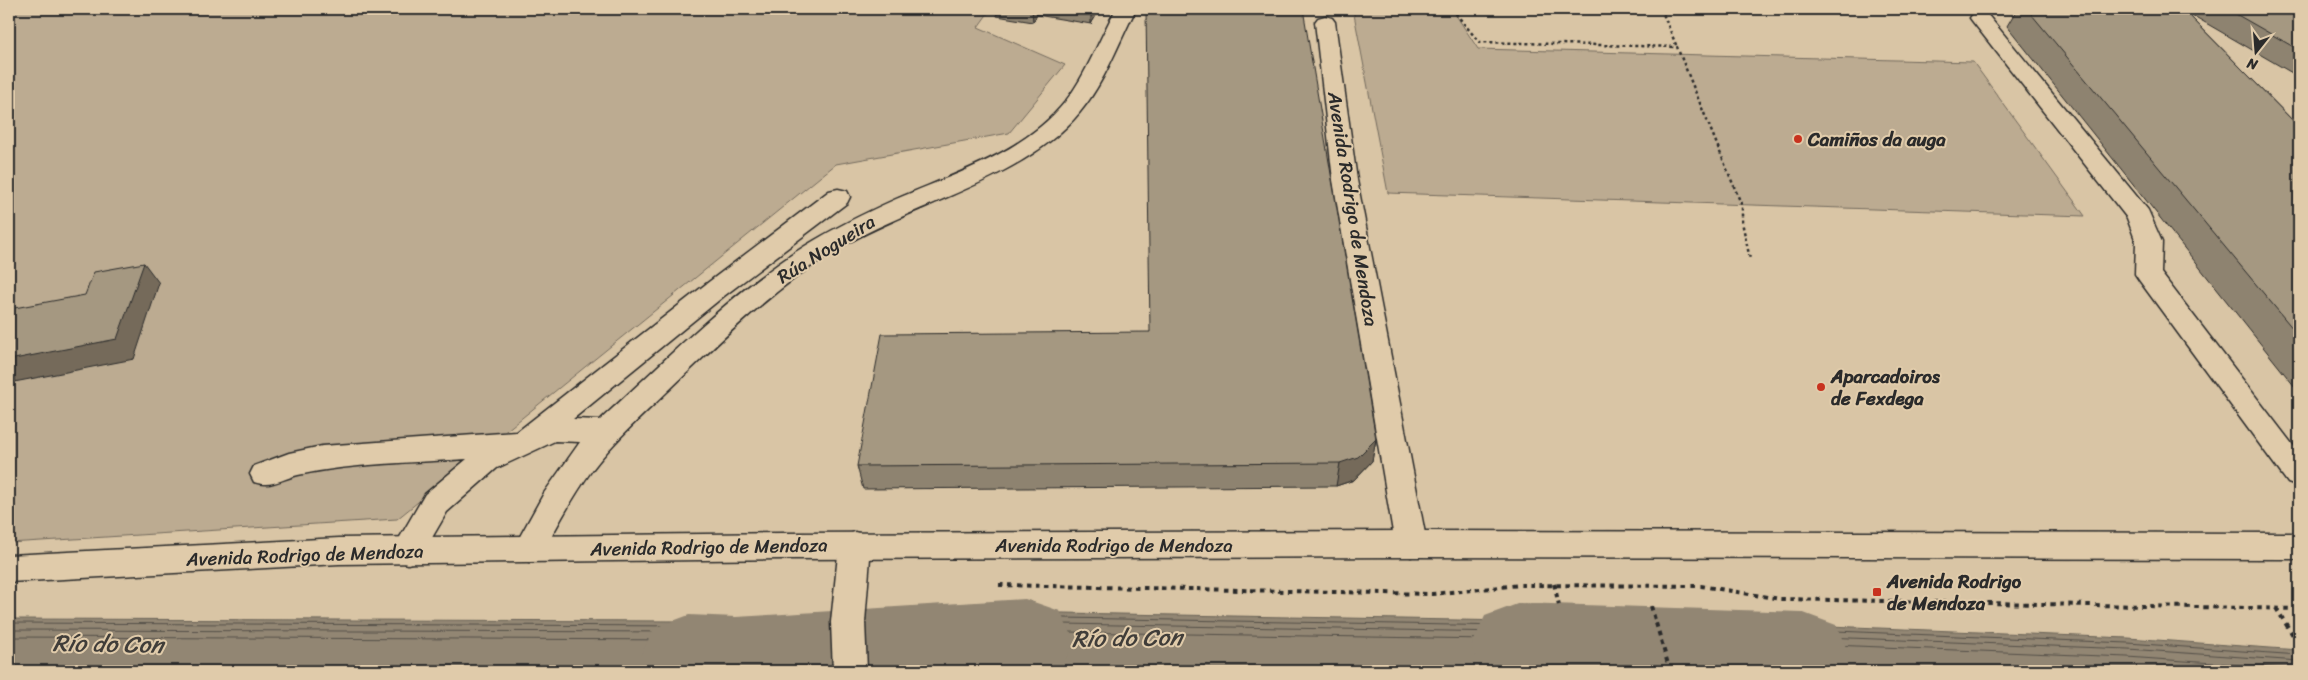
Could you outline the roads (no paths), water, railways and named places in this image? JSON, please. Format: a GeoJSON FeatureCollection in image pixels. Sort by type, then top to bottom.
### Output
{"type":"FeatureCollection","features":[{"type":"Feature","properties":{"kind":"street","name":"Rúa Nogueira"},"geometry":{"type":"LineString","coordinates":[[529,549],[567,480],[607,432],[729,319],[785,272],[812,254],[882,215],[982,170],[1018,151],[1060,122],[1081,96],[1128,17]]}},
{"type":"Feature","properties":{"kind":"street","name":"Avenida Rodrigo de Mendoza"},"geometry":{"type":"LineString","coordinates":[[1320,18],[1345,180],[1411,544]]}},
{"type":"Feature","properties":{"kind":"street"},"geometry":{"type":"LineString","coordinates":[[1980,18],[2139,216],[2149,242],[2148,274],[2299,475]]}},
{"type":"Feature","properties":{"kind":"street"},"geometry":{"type":"LineString","coordinates":[[265,474],[289,465],[322,458],[524,443],[715,290],[838,197]]}},
{"type":"Feature","properties":{"kind":"street"},"geometry":{"type":"LineString","coordinates":[[408,551],[436,503],[486,460],[552,430],[607,432]]}},
{"type":"Feature","properties":{"kind":"street"},"geometry":{"type":"LineString","coordinates":[[850,671],[848,622],[855,545]]}},
{"type":"Feature","properties":{"kind":"street","name":"Avenida Rodrigo de Mendoza"},"geometry":{"type":"LineString","coordinates":[[9,569],[339,551],[855,545],[2299,546]]}},
{"type":"Feature","properties":{"kind":"water"},"geometry":{"type":"Polygon","coordinates":[[[1006,612],[1626,623],[1636,671],[914,671],[913,621],[1006,612]]]}},
{"type":"Feature","properties":{"kind":"water"},"geometry":{"type":"Polygon","coordinates":[[[9,619],[696,621],[798,634],[799,671],[9,671],[9,619]]]}},
{"type":"Feature","properties":{"kind":"water"},"geometry":{"type":"Polygon","coordinates":[[[1679,620],[2128,638],[2299,650],[2299,671],[1696,671],[1679,620]]]}},
{"type":"Feature","properties":{"kind":"waterway","name":"Río do Con"},"geometry":{"type":"LineString","coordinates":[[689,659],[736,661],[1025,642]]}},
{"type":"Feature","properties":{"kind":"waterway","name":"Río do Con"},"geometry":{"type":"LineString","coordinates":[[1520,647],[1801,656]]}},
{"type":"Feature","properties":{"kind":"place","name":"Camiños da auga"},"geometry":{"type":"Point","coordinates":[1798,139]}},
{"type":"Feature","properties":{"kind":"place","name":"Aparcadoiros de Fexdega"},"geometry":{"type":"Point","coordinates":[1821,387]}},
{"type":"Feature","properties":{"kind":"place","name":"Avenida Rodrigo de Mendoza"},"geometry":{"type":"Point","coordinates":[1877,592]}}]}
